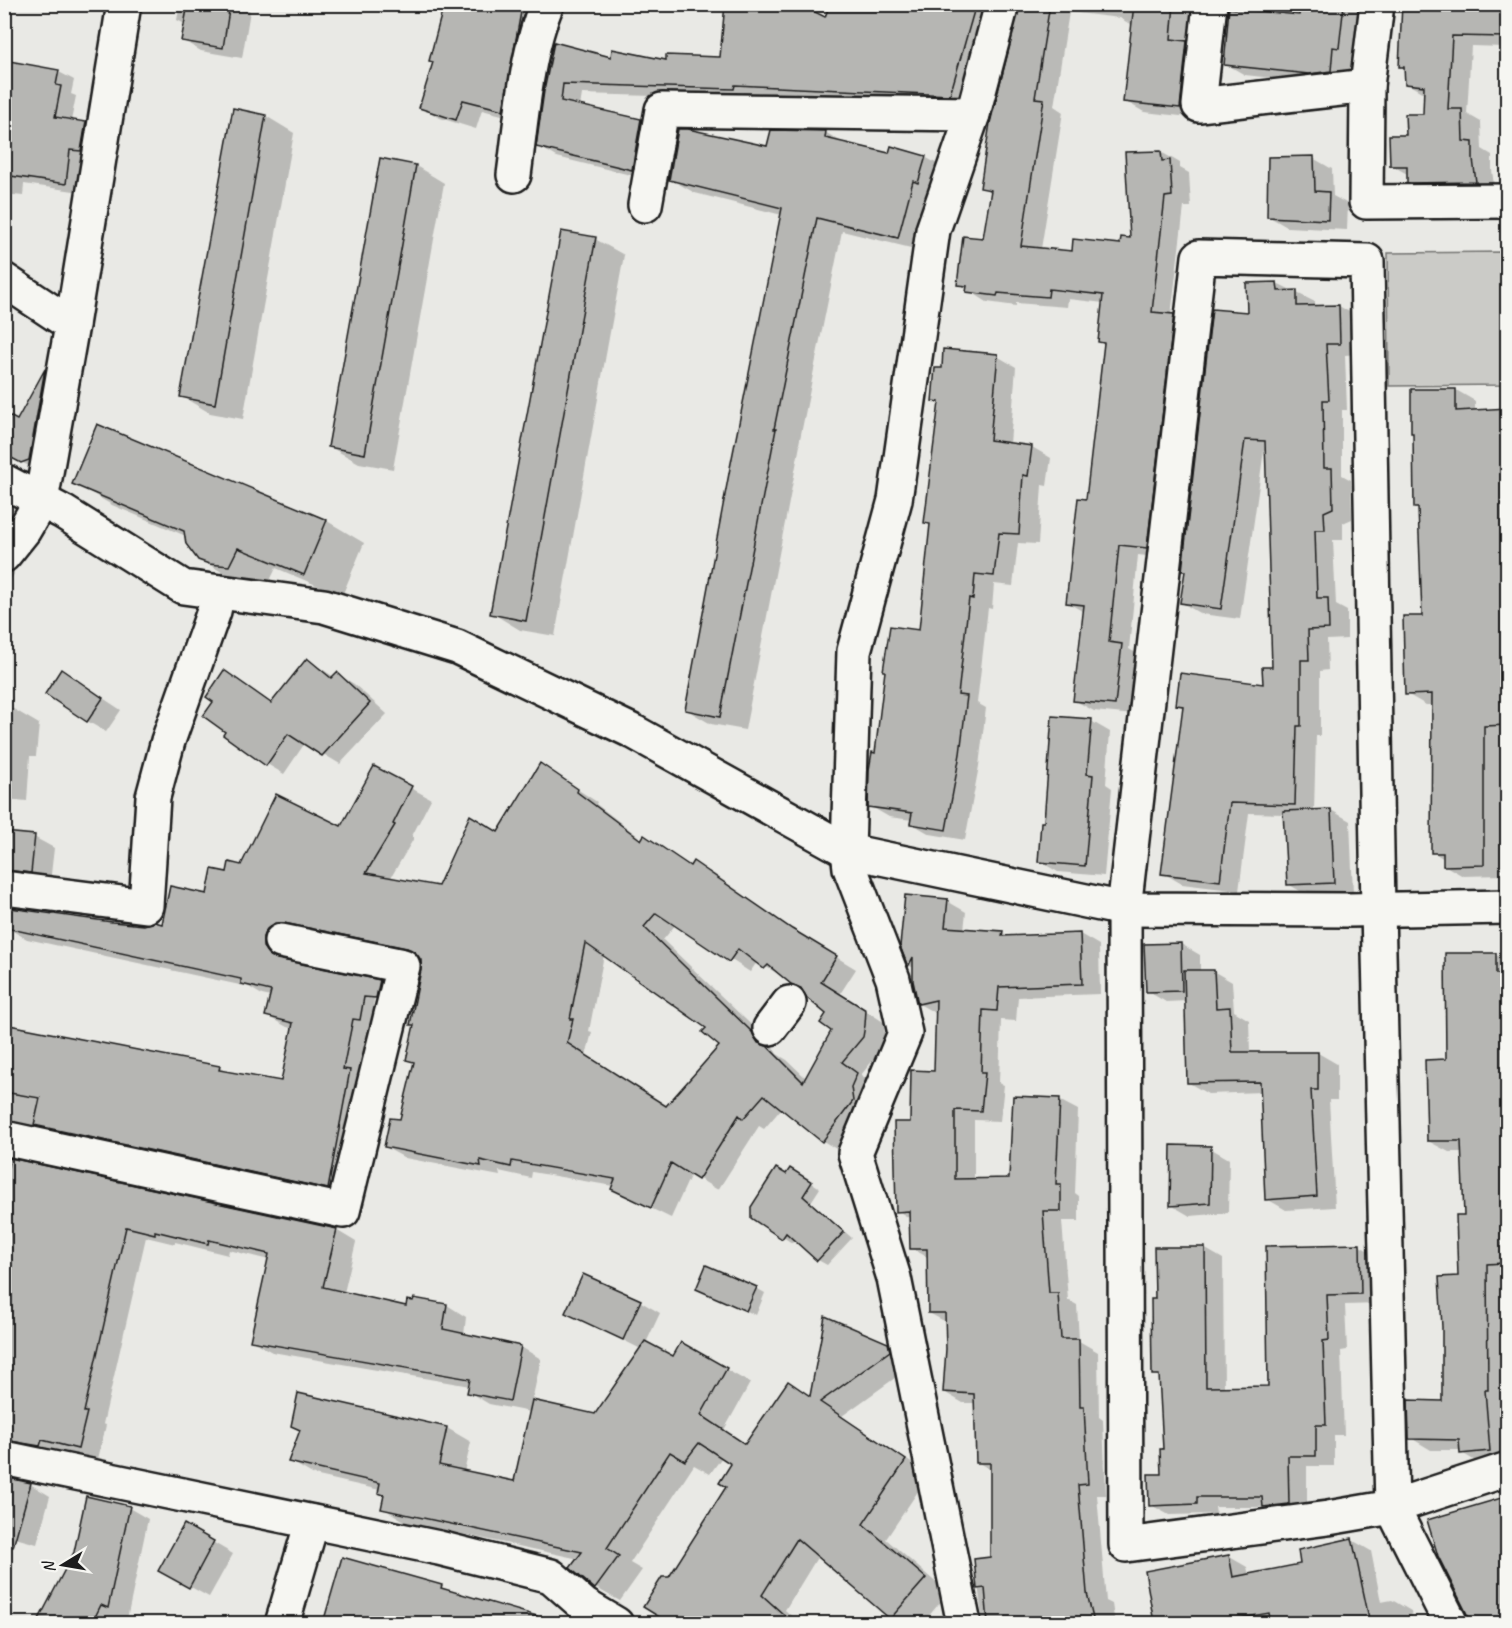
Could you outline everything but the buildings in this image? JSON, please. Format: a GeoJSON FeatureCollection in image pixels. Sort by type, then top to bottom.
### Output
{"type":"FeatureCollection","features":[{"type":"Feature","properties":{"kind":"street"},"geometry":{"type":"LineString","coordinates":[[4,555],[24,530],[41,501],[124,4]]}},
{"type":"Feature","properties":{"kind":"street"},"geometry":{"type":"LineString","coordinates":[[514,175],[525,96],[539,22],[547,4]]}},
{"type":"Feature","properties":{"kind":"street"},"geometry":{"type":"LineString","coordinates":[[964,1623],[894,1278],[855,1153],[905,1033],[892,979],[850,868],[848,851],[854,651],[895,500],[933,230],[973,114],[1002,4]]}},
{"type":"Feature","properties":{"kind":"street"},"geometry":{"type":"LineString","coordinates":[[1210,4],[1198,105],[1367,86]]}},
{"type":"Feature","properties":{"kind":"street"},"geometry":{"type":"LineString","coordinates":[[1377,4],[1367,86],[1366,202],[1508,201]]}},
{"type":"Feature","properties":{"kind":"street"},"geometry":{"type":"LineString","coordinates":[[645,205],[662,110],[973,114]]}},
{"type":"Feature","properties":{"kind":"street"},"geometry":{"type":"LineString","coordinates":[[1450,1623],[1392,1507],[1378,910],[1367,261],[1199,257],[1124,909],[1126,1545],[1328,1518],[1392,1507],[1508,1469]]}},
{"type":"Feature","properties":{"kind":"street"},"geometry":{"type":"LineString","coordinates":[[4,280],[72,326]]}},
{"type":"Feature","properties":{"kind":"street"},"geometry":{"type":"LineString","coordinates":[[4,481],[183,587],[324,606],[457,647],[634,732],[848,851],[1124,909],[1378,910],[1508,907]]}},
{"type":"Feature","properties":{"kind":"street"},"geometry":{"type":"LineString","coordinates":[[4,888],[146,906],[153,797],[168,741],[214,611],[218,592]]}},
{"type":"Feature","properties":{"kind":"street"},"geometry":{"type":"LineString","coordinates":[[4,1138],[343,1211],[403,966],[281,941]]}},
{"type":"Feature","properties":{"kind":"street"},"geometry":{"type":"LineString","coordinates":[[4,1458],[439,1548],[551,1576],[580,1614],[616,1623]]}},
{"type":"Feature","properties":{"kind":"street"},"geometry":{"type":"LineString","coordinates":[[282,1623],[312,1522]]}},
{"type":"Feature","properties":{"kind":"shaded area"},"geometry":{"type":"Polygon","coordinates":[[[1507,252],[1507,385],[1389,386],[1388,253],[1507,252]]]}}]}
